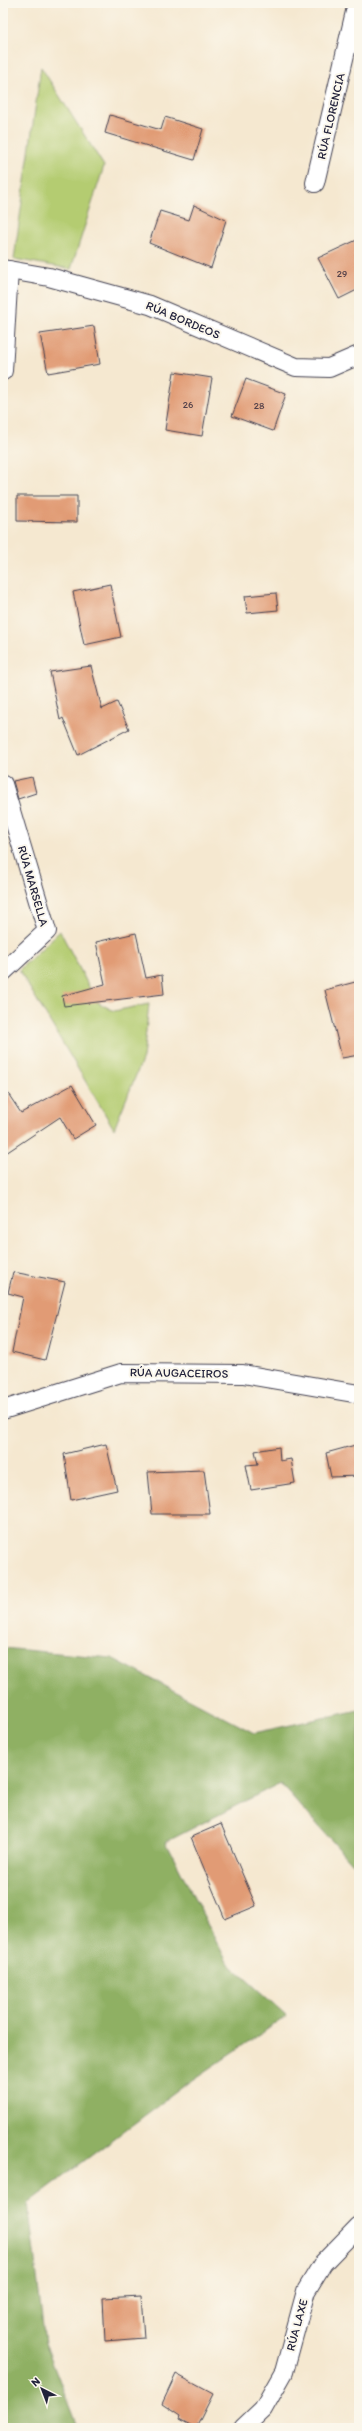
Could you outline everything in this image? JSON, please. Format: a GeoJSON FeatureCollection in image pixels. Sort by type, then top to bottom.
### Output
{"type":"FeatureCollection","features":[{"type":"Feature","properties":{"kind":"street","name":"RÚA FLORENCIA"},"geometry":{"type":"LineString","coordinates":[[315,183],[357,3]]}},
{"type":"Feature","properties":{"kind":"street","name":"RÚA BORDEOS"},"geometry":{"type":"LineString","coordinates":[[6,269],[49,277],[150,305],[296,367],[329,368],[359,355]]}},
{"type":"Feature","properties":{"kind":"street"},"geometry":{"type":"LineString","coordinates":[[3,371],[6,269]]}},
{"type":"Feature","properties":{"kind":"street","name":"RÚA MARSELLA"},"geometry":{"type":"LineString","coordinates":[[3,784],[47,931],[3,972]]}},
{"type":"Feature","properties":{"kind":"street","name":"RÚA AUGACEIROS"},"geometry":{"type":"LineString","coordinates":[[3,1410],[121,1373],[244,1374],[359,1394]]}},
{"type":"Feature","properties":{"kind":"street","name":"RÚA LAXE"},"geometry":{"type":"LineString","coordinates":[[243,2428],[263,2409],[284,2372],[306,2291],[323,2263],[359,2226]]}},
{"type":"Feature","properties":{"kind":"green space"},"geometry":{"type":"Polygon","coordinates":[[[41,67],[104,166],[71,269],[14,259],[41,67]]]}},
{"type":"Feature","properties":{"kind":"green space"},"geometry":{"type":"Polygon","coordinates":[[[60,931],[97,1002],[114,1011],[149,1004],[143,1058],[114,1129],[19,970],[60,931]]]}},
{"type":"Feature","properties":{"kind":"green space"},"geometry":{"type":"Polygon","coordinates":[[[3,1648],[112,1658],[254,1733],[359,1710],[359,1871],[280,1783],[166,1842],[227,1962],[287,2016],[184,2086],[28,2203],[45,2343],[78,2428],[3,2428],[3,1648]]]}},
{"type":"Feature","properties":{"kind":"building"},"geometry":{"type":"Polygon","coordinates":[[[110,115],[161,130],[165,117],[203,129],[194,160],[105,133],[110,115]]]}},
{"type":"Feature","properties":{"kind":"building"},"geometry":{"type":"Polygon","coordinates":[[[194,205],[226,220],[211,268],[149,243],[160,211],[189,220],[194,205]]]}},
{"type":"Feature","properties":{"kind":"building"},"geometry":{"type":"Polygon","coordinates":[[[359,239],[359,289],[339,299],[318,258],[359,239]]]}},
{"type":"Feature","properties":{"kind":"building"},"geometry":{"type":"Polygon","coordinates":[[[94,326],[100,364],[48,373],[40,334],[94,326]]]}},
{"type":"Feature","properties":{"kind":"building"},"geometry":{"type":"Polygon","coordinates":[[[174,372],[212,378],[202,436],[165,430],[174,372]]]}},
{"type":"Feature","properties":{"kind":"building"},"geometry":{"type":"Polygon","coordinates":[[[246,379],[286,394],[273,431],[232,416],[246,379]]]}},
{"type":"Feature","properties":{"kind":"building"},"geometry":{"type":"Polygon","coordinates":[[[17,496],[77,496],[77,522],[17,521],[17,496]]]}},
{"type":"Feature","properties":{"kind":"building"},"geometry":{"type":"Polygon","coordinates":[[[110,584],[121,637],[84,645],[73,592],[110,584]]]}},
{"type":"Feature","properties":{"kind":"building"},"geometry":{"type":"Polygon","coordinates":[[[276,593],[278,610],[247,613],[245,596],[276,593]]]}},
{"type":"Feature","properties":{"kind":"building"},"geometry":{"type":"Polygon","coordinates":[[[91,666],[102,709],[117,702],[129,729],[78,755],[63,718],[60,720],[50,672],[91,666]]]}},
{"type":"Feature","properties":{"kind":"building"},"geometry":{"type":"Polygon","coordinates":[[[32,777],[36,793],[18,799],[13,781],[32,777]]]}},
{"type":"Feature","properties":{"kind":"building"},"geometry":{"type":"Polygon","coordinates":[[[136,933],[146,978],[162,975],[164,994],[64,1006],[62,996],[105,984],[96,942],[136,933]]]}},
{"type":"Feature","properties":{"kind":"building"},"geometry":{"type":"Polygon","coordinates":[[[359,981],[359,1055],[342,1058],[325,990],[359,981]]]}},
{"type":"Feature","properties":{"kind":"building"},"geometry":{"type":"Polygon","coordinates":[[[72,1085],[96,1125],[73,1139],[60,1117],[3,1155],[3,1086],[21,1113],[72,1085]]]}},
{"type":"Feature","properties":{"kind":"building"},"geometry":{"type":"Polygon","coordinates":[[[13,1272],[65,1282],[45,1360],[12,1352],[23,1297],[8,1293],[13,1272]]]}},
{"type":"Feature","properties":{"kind":"building"},"geometry":{"type":"Polygon","coordinates":[[[106,1444],[117,1490],[71,1500],[64,1454],[106,1444]]]}},
{"type":"Feature","properties":{"kind":"building"},"geometry":{"type":"Polygon","coordinates":[[[359,1444],[359,1476],[331,1477],[326,1453],[359,1444]]]}},
{"type":"Feature","properties":{"kind":"building"},"geometry":{"type":"Polygon","coordinates":[[[279,1447],[280,1461],[291,1459],[295,1483],[251,1490],[246,1465],[258,1464],[255,1451],[279,1447]]]}},
{"type":"Feature","properties":{"kind":"building"},"geometry":{"type":"Polygon","coordinates":[[[204,1470],[210,1514],[152,1514],[148,1472],[204,1470]]]}},
{"type":"Feature","properties":{"kind":"building"},"geometry":{"type":"Polygon","coordinates":[[[221,1824],[256,1906],[225,1919],[191,1837],[221,1824]]]}},
{"type":"Feature","properties":{"kind":"building"},"geometry":{"type":"Polygon","coordinates":[[[141,2296],[144,2338],[105,2341],[103,2298],[141,2296]]]}},
{"type":"Feature","properties":{"kind":"building"},"geometry":{"type":"Polygon","coordinates":[[[176,2374],[213,2394],[196,2428],[179,2419],[180,2416],[162,2404],[176,2374]]]}}]}
